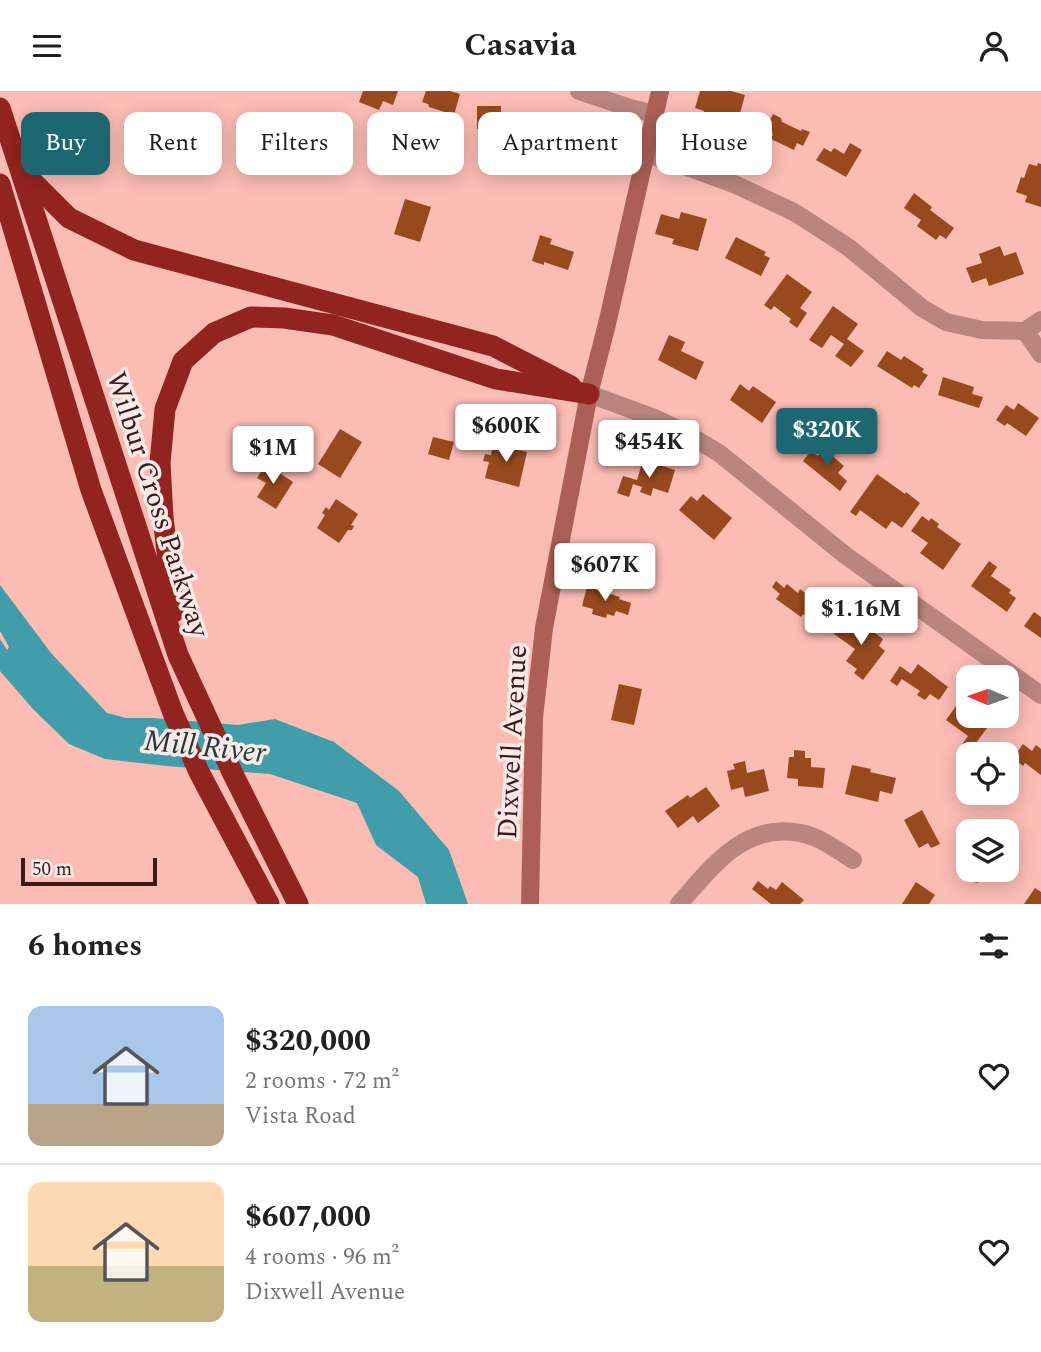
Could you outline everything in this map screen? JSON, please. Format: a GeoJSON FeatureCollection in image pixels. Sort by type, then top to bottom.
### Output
{"type":"FeatureCollection","features":[{"type":"Feature","properties":{"kind":"highway","name":"Wilbur Cross Parkway"},"geometry":{"type":"LineString","coordinates":[[0,109],[178,655],[233,774],[298,904]]}},
{"type":"Feature","properties":{"kind":"highway"},"geometry":{"type":"LineString","coordinates":[[19,167],[69,218],[134,250],[492,346],[589,394]]}},
{"type":"Feature","properties":{"kind":"highway","name":"Wilbur Cross Parkway"},"geometry":{"type":"LineString","coordinates":[[0,184],[91,490],[173,713],[199,772],[269,904]]}},
{"type":"Feature","properties":{"kind":"highway"},"geometry":{"type":"LineString","coordinates":[[178,655],[160,463],[165,409],[183,361],[214,333],[251,317],[284,318],[333,325],[496,379],[589,394]]}},
{"type":"Feature","properties":{"kind":"main road","name":"Dixwell Avenue"},"geometry":{"type":"LineString","coordinates":[[530,904],[534,718],[551,587],[589,394],[660,91]]}},
{"type":"Feature","properties":{"kind":"street"},"geometry":{"type":"LineString","coordinates":[[579,91],[655,114]]}},
{"type":"Feature","properties":{"kind":"street"},"geometry":{"type":"LineString","coordinates":[[646,155],[668,160],[734,184],[794,212],[848,247],[922,308],[946,322],[982,330],[1025,331],[1041,320]]}},
{"type":"Feature","properties":{"kind":"street"},"geometry":{"type":"LineString","coordinates":[[1025,331],[1041,354]]}},
{"type":"Feature","properties":{"kind":"street"},"geometry":{"type":"LineString","coordinates":[[589,394],[652,417],[719,453],[845,555],[1041,695]]}},
{"type":"Feature","properties":{"kind":"street"},"geometry":{"type":"LineString","coordinates":[[679,904],[730,849],[771,832],[800,833],[820,840],[853,860]]}},
{"type":"Feature","properties":{"kind":"water","name":"Mill River"},"geometry":{"type":"Polygon","coordinates":[[[0,585],[51,653],[107,713],[126,718],[238,725],[275,719],[334,742],[399,791],[449,850],[468,904],[426,904],[418,877],[376,845],[357,803],[270,774],[105,759],[69,744],[33,709],[0,671],[0,639],[7,650],[9,647],[0,631],[0,585]]]}},
{"type":"Feature","properties":{"kind":"building"},"geometry":{"type":"Polygon","coordinates":[[[363,91],[398,91],[393,105],[383,101],[379,110],[359,102],[363,91]]]}},
{"type":"Feature","properties":{"kind":"building"},"geometry":{"type":"Polygon","coordinates":[[[426,91],[450,91],[460,94],[455,112],[445,112],[422,102],[426,91]]]}},
{"type":"Feature","properties":{"kind":"building"},"geometry":{"type":"Polygon","coordinates":[[[700,91],[731,91],[745,95],[740,112],[704,112],[695,108],[700,91]]]}},
{"type":"Feature","properties":{"kind":"building"},"geometry":{"type":"Polygon","coordinates":[[[477,106],[501,106],[501,112],[478,112],[477,129],[477,106]]]}},
{"type":"Feature","properties":{"kind":"building"},"geometry":{"type":"Polygon","coordinates":[[[773,114],[781,118],[782,122],[801,131],[810,132],[803,146],[797,143],[794,150],[772,139],[773,114]]]}},
{"type":"Feature","properties":{"kind":"building"},"geometry":{"type":"Polygon","coordinates":[[[850,143],[862,150],[846,177],[816,160],[824,148],[831,152],[834,148],[844,154],[850,143]]]}},
{"type":"Feature","properties":{"kind":"building"},"geometry":{"type":"Polygon","coordinates":[[[1038,163],[1041,164],[1041,207],[1025,202],[1027,196],[1016,192],[1029,164],[1037,166],[1038,163]]]}},
{"type":"Feature","properties":{"kind":"building"},"geometry":{"type":"Polygon","coordinates":[[[914,193],[932,207],[930,210],[954,228],[946,239],[940,235],[936,240],[917,226],[921,220],[904,208],[914,193]]]}},
{"type":"Feature","properties":{"kind":"building"},"geometry":{"type":"Polygon","coordinates":[[[405,199],[431,207],[420,242],[394,234],[405,199]]]}},
{"type":"Feature","properties":{"kind":"building"},"geometry":{"type":"Polygon","coordinates":[[[681,212],[707,219],[698,251],[672,244],[674,239],[655,234],[661,214],[679,219],[681,212]]]}},
{"type":"Feature","properties":{"kind":"building"},"geometry":{"type":"Polygon","coordinates":[[[540,235],[552,239],[550,244],[574,252],[568,270],[532,261],[540,235]]]}},
{"type":"Feature","properties":{"kind":"building"},"geometry":{"type":"Polygon","coordinates":[[[736,237],[766,252],[764,255],[770,258],[761,276],[725,258],[736,237]]]}},
{"type":"Feature","properties":{"kind":"building"},"geometry":{"type":"Polygon","coordinates":[[[1000,246],[1004,256],[1016,252],[1024,274],[989,286],[986,278],[972,283],[966,268],[982,263],[979,254],[1000,246]]]}},
{"type":"Feature","properties":{"kind":"building"},"geometry":{"type":"Polygon","coordinates":[[[787,274],[812,292],[800,308],[807,313],[797,328],[789,322],[791,319],[774,306],[771,310],[764,305],[787,274]]]}},
{"type":"Feature","properties":{"kind":"building"},"geometry":{"type":"Polygon","coordinates":[[[833,306],[858,324],[847,339],[864,351],[851,367],[835,356],[844,344],[831,335],[822,348],[809,340],[833,306]]]}},
{"type":"Feature","properties":{"kind":"building"},"geometry":{"type":"Polygon","coordinates":[[[669,335],[685,342],[681,351],[704,362],[696,380],[658,360],[669,335]]]}},
{"type":"Feature","properties":{"kind":"building"},"geometry":{"type":"Polygon","coordinates":[[[887,351],[901,360],[904,356],[924,369],[922,372],[928,375],[919,388],[914,385],[912,388],[877,366],[887,351]]]}},
{"type":"Feature","properties":{"kind":"building"},"geometry":{"type":"Polygon","coordinates":[[[943,377],[974,387],[972,394],[983,397],[979,408],[938,395],[943,377]]]}},
{"type":"Feature","properties":{"kind":"building"},"geometry":{"type":"Polygon","coordinates":[[[740,384],[749,391],[753,386],[776,402],[762,423],[730,400],[740,384]]]}},
{"type":"Feature","properties":{"kind":"building"},"geometry":{"type":"Polygon","coordinates":[[[1018,403],[1039,418],[1026,436],[1007,423],[1005,426],[996,420],[1006,405],[1014,410],[1018,403]]]}},
{"type":"Feature","properties":{"kind":"building"},"geometry":{"type":"Polygon","coordinates":[[[340,429],[362,442],[340,478],[318,464],[340,429]]]}},
{"type":"Feature","properties":{"kind":"building"},"geometry":{"type":"Polygon","coordinates":[[[433,437],[454,442],[449,460],[428,454],[433,437]]]}},
{"type":"Feature","properties":{"kind":"building"},"geometry":{"type":"Polygon","coordinates":[[[506,442],[515,444],[514,449],[527,452],[519,487],[485,478],[489,462],[483,461],[485,454],[491,455],[493,444],[505,447],[506,442]]]}},
{"type":"Feature","properties":{"kind":"building"},"geometry":{"type":"Polygon","coordinates":[[[824,449],[844,466],[838,473],[847,481],[840,491],[803,461],[811,451],[818,456],[824,449]]]}},
{"type":"Feature","properties":{"kind":"building"},"geometry":{"type":"Polygon","coordinates":[[[643,460],[675,470],[668,493],[653,488],[651,496],[640,492],[642,487],[633,484],[629,497],[617,493],[623,476],[637,480],[643,460]]]}},
{"type":"Feature","properties":{"kind":"building"},"geometry":{"type":"Polygon","coordinates":[[[266,464],[293,482],[276,509],[257,497],[266,483],[257,478],[266,464]]]}},
{"type":"Feature","properties":{"kind":"building"},"geometry":{"type":"Polygon","coordinates":[[[877,474],[920,503],[902,528],[892,521],[886,529],[860,510],[856,516],[850,512],[877,474]]]}},
{"type":"Feature","properties":{"kind":"building"},"geometry":{"type":"Polygon","coordinates":[[[703,494],[732,518],[714,540],[679,510],[691,496],[697,501],[703,494]]]}},
{"type":"Feature","properties":{"kind":"building"},"geometry":{"type":"Polygon","coordinates":[[[336,499],[358,514],[351,525],[354,526],[352,530],[348,530],[339,543],[317,528],[325,515],[322,513],[326,507],[329,510],[336,499]]]}},
{"type":"Feature","properties":{"kind":"building"},"geometry":{"type":"Polygon","coordinates":[[[922,516],[929,521],[931,518],[939,524],[937,527],[961,544],[943,570],[920,553],[928,543],[911,531],[922,516]]]}},
{"type":"Feature","properties":{"kind":"building"},"geometry":{"type":"Polygon","coordinates":[[[989,561],[997,567],[991,576],[1011,590],[1009,593],[1016,598],[1007,612],[971,586],[989,561]]]}},
{"type":"Feature","properties":{"kind":"building"},"geometry":{"type":"Polygon","coordinates":[[[776,581],[784,588],[787,584],[798,593],[800,589],[821,605],[811,619],[803,614],[801,617],[776,599],[780,594],[772,587],[776,581]]]}},
{"type":"Feature","properties":{"kind":"building"},"geometry":{"type":"Polygon","coordinates":[[[587,587],[631,603],[628,615],[616,611],[614,616],[607,614],[606,618],[592,614],[593,609],[582,606],[587,587]]]}},
{"type":"Feature","properties":{"kind":"building"},"geometry":{"type":"Polygon","coordinates":[[[1034,612],[1041,617],[1041,638],[1024,626],[1034,612]]]}},
{"type":"Feature","properties":{"kind":"building"},"geometry":{"type":"Polygon","coordinates":[[[844,620],[858,630],[863,624],[883,639],[879,646],[885,651],[863,680],[854,673],[857,669],[846,661],[855,649],[834,634],[844,620]]]}},
{"type":"Feature","properties":{"kind":"building"},"geometry":{"type":"Polygon","coordinates":[[[918,664],[948,687],[939,700],[930,694],[925,700],[917,695],[920,691],[902,679],[897,686],[890,681],[900,666],[911,674],[918,664]]]}},
{"type":"Feature","properties":{"kind":"building"},"geometry":{"type":"Polygon","coordinates":[[[619,684],[642,689],[634,725],[611,720],[619,684]]]}},
{"type":"Feature","properties":{"kind":"building"},"geometry":{"type":"Polygon","coordinates":[[[956,706],[956,727],[946,720],[956,706]]]}},
{"type":"Feature","properties":{"kind":"building"},"geometry":{"type":"Polygon","coordinates":[[[957,728],[987,728],[977,742],[964,742],[968,736],[957,728]]]}},
{"type":"Feature","properties":{"kind":"building"},"geometry":{"type":"Polygon","coordinates":[[[1023,744],[1032,751],[1036,745],[1041,749],[1041,775],[1025,763],[1023,766],[1019,763],[1019,750],[1023,744]]]}},
{"type":"Feature","properties":{"kind":"building"},"geometry":{"type":"Polygon","coordinates":[[[794,750],[805,751],[805,758],[811,758],[811,767],[825,768],[823,788],[798,786],[798,779],[787,778],[789,757],[794,757],[794,750]]]}},
{"type":"Feature","properties":{"kind":"building"},"geometry":{"type":"Polygon","coordinates":[[[745,761],[747,773],[764,769],[769,791],[745,797],[743,787],[731,790],[727,771],[735,769],[733,764],[745,761]]]}},
{"type":"Feature","properties":{"kind":"building"},"geometry":{"type":"Polygon","coordinates":[[[852,765],[896,778],[892,794],[880,791],[878,802],[845,794],[852,765]]]}},
{"type":"Feature","properties":{"kind":"building"},"geometry":{"type":"Polygon","coordinates":[[[706,787],[720,806],[698,823],[693,816],[678,828],[665,811],[688,795],[690,798],[706,787]]]}},
{"type":"Feature","properties":{"kind":"building"},"geometry":{"type":"Polygon","coordinates":[[[922,810],[940,844],[931,848],[928,843],[919,848],[904,820],[922,810]]]}},
{"type":"Feature","properties":{"kind":"building"},"geometry":{"type":"Polygon","coordinates":[[[758,881],[768,889],[770,886],[776,890],[782,882],[804,900],[800,904],[771,904],[752,889],[758,881]]]}},
{"type":"Feature","properties":{"kind":"building"},"geometry":{"type":"Polygon","coordinates":[[[916,882],[935,895],[929,904],[902,904],[916,882]]]}},
{"type":"Feature","properties":{"kind":"building"},"geometry":{"type":"Polygon","coordinates":[[[1035,888],[1041,892],[1041,904],[1024,904],[1035,888]]]}}]}
